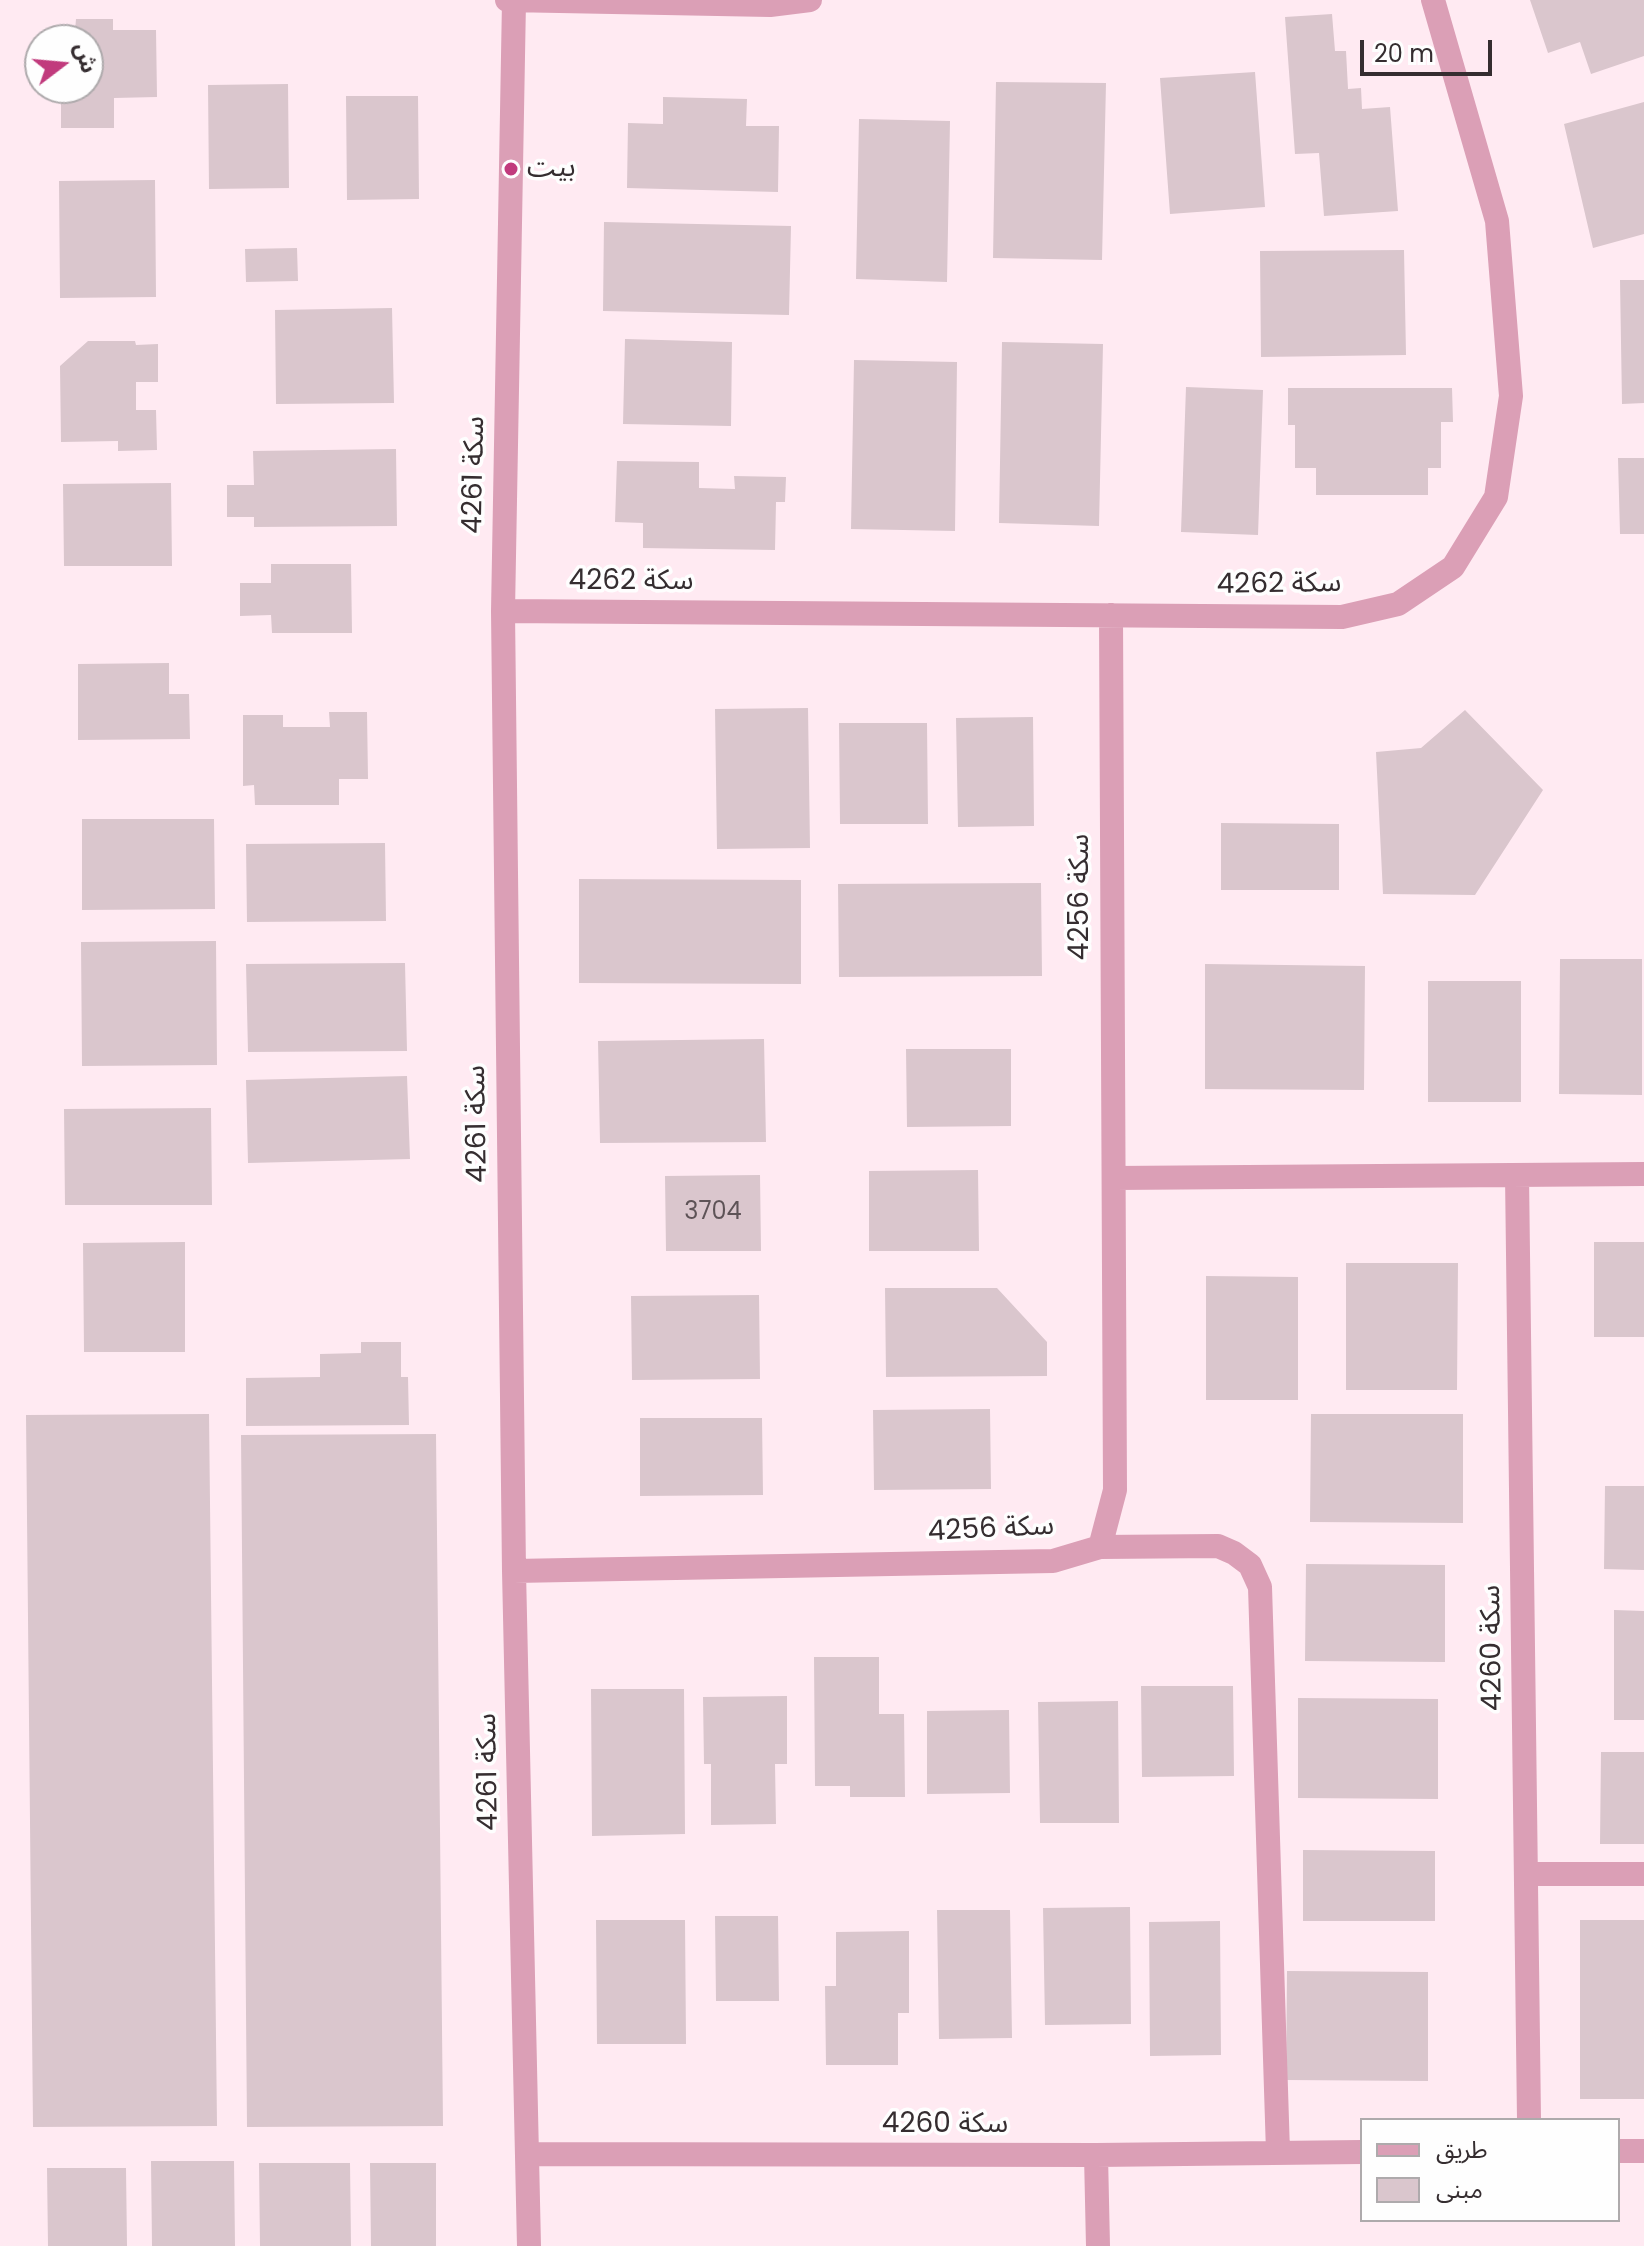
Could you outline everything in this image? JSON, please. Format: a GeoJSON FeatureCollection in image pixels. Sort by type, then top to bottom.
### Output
{"type":"FeatureCollection","features":[{"type":"Feature","properties":{"kind":"street"},"geometry":{"type":"LineString","coordinates":[[511,1],[770,5],[810,0]]}},
{"type":"Feature","properties":{"kind":"street","name":"سكة 4262"},"geometry":{"type":"LineString","coordinates":[[503,611],[1342,617],[1398,604],[1453,567],[1496,497],[1511,396],[1497,221],[1433,0]]}},
{"type":"Feature","properties":{"kind":"street","name":"سكة 4261"},"geometry":{"type":"LineString","coordinates":[[511,1],[503,611],[514,1571],[529,2246]]}},
{"type":"Feature","properties":{"kind":"street","name":"سكة 4256"},"geometry":{"type":"LineString","coordinates":[[514,1571],[1053,1561],[1100,1547],[1115,1490],[1111,615]]}},
{"type":"Feature","properties":{"kind":"street"},"geometry":{"type":"LineString","coordinates":[[1115,1178],[1644,1174]]}},
{"type":"Feature","properties":{"kind":"street","name":"سكة 4260"},"geometry":{"type":"LineString","coordinates":[[1517,1175],[1529,2118]]}},
{"type":"Feature","properties":{"kind":"street"},"geometry":{"type":"LineString","coordinates":[[1100,1547],[1218,1546],[1250,1565],[1260,1587],[1278,2152]]}},
{"type":"Feature","properties":{"kind":"street"},"geometry":{"type":"LineString","coordinates":[[1526,1874],[1644,1874]]}},
{"type":"Feature","properties":{"kind":"street"},"geometry":{"type":"LineString","coordinates":[[1620,2151],[1644,2151]]}},
{"type":"Feature","properties":{"kind":"street","name":"سكة 4260"},"geometry":{"type":"LineString","coordinates":[[528,2154],[1360,2152]]}},
{"type":"Feature","properties":{"kind":"street"},"geometry":{"type":"LineString","coordinates":[[1096,2155],[1098,2246]]}},
{"type":"Feature","properties":{"kind":"building"},"geometry":{"type":"Polygon","coordinates":[[[1530,0],[1644,0],[1644,56],[1591,74],[1580,42],[1548,53],[1530,0]]]}},
{"type":"Feature","properties":{"kind":"building"},"geometry":{"type":"Polygon","coordinates":[[[1332,14],[1335,51],[1346,51],[1348,89],[1361,88],[1362,109],[1390,107],[1398,211],[1324,216],[1319,153],[1295,154],[1285,17],[1332,14]]]}},
{"type":"Feature","properties":{"kind":"building"},"geometry":{"type":"Polygon","coordinates":[[[76,19],[113,19],[113,30],[156,30],[157,97],[114,98],[114,128],[61,128],[61,104],[104,104],[104,24],[76,24],[76,19]]]}},
{"type":"Feature","properties":{"kind":"building"},"geometry":{"type":"Polygon","coordinates":[[[1255,72],[1265,207],[1170,214],[1160,78],[1255,72]]]}},
{"type":"Feature","properties":{"kind":"building"},"geometry":{"type":"Polygon","coordinates":[[[996,82],[1106,83],[1102,260],[993,258],[996,82]]]}},
{"type":"Feature","properties":{"kind":"building"},"geometry":{"type":"Polygon","coordinates":[[[288,84],[289,188],[209,189],[208,85],[288,84]]]}},
{"type":"Feature","properties":{"kind":"building"},"geometry":{"type":"Polygon","coordinates":[[[346,96],[418,96],[419,199],[347,200],[346,96]]]}},
{"type":"Feature","properties":{"kind":"building"},"geometry":{"type":"Polygon","coordinates":[[[663,97],[747,99],[746,126],[779,126],[778,192],[627,188],[628,123],[663,124],[663,97]]]}},
{"type":"Feature","properties":{"kind":"building"},"geometry":{"type":"Polygon","coordinates":[[[1644,102],[1644,234],[1593,248],[1564,124],[1644,102]]]}},
{"type":"Feature","properties":{"kind":"building"},"geometry":{"type":"Polygon","coordinates":[[[859,119],[950,121],[947,282],[856,279],[859,119]]]}},
{"type":"Feature","properties":{"kind":"building"},"geometry":{"type":"Polygon","coordinates":[[[155,180],[156,297],[60,298],[59,181],[155,180]]]}},
{"type":"Feature","properties":{"kind":"building"},"geometry":{"type":"Polygon","coordinates":[[[604,222],[791,226],[789,315],[603,311],[604,222]]]}},
{"type":"Feature","properties":{"kind":"building"},"geometry":{"type":"Polygon","coordinates":[[[297,248],[298,281],[246,282],[245,249],[297,248]]]}},
{"type":"Feature","properties":{"kind":"building"},"geometry":{"type":"Polygon","coordinates":[[[1404,250],[1406,355],[1261,357],[1260,251],[1404,250]]]}},
{"type":"Feature","properties":{"kind":"building"},"geometry":{"type":"Polygon","coordinates":[[[1620,280],[1644,280],[1644,403],[1622,404],[1620,280]]]}},
{"type":"Feature","properties":{"kind":"building"},"geometry":{"type":"Polygon","coordinates":[[[392,308],[394,403],[276,404],[275,310],[392,308]]]}},
{"type":"Feature","properties":{"kind":"building"},"geometry":{"type":"Polygon","coordinates":[[[625,339],[732,342],[731,426],[623,424],[625,339]]]}},
{"type":"Feature","properties":{"kind":"building"},"geometry":{"type":"Polygon","coordinates":[[[88,341],[158,344],[158,382],[136,382],[136,410],[156,410],[157,450],[118,451],[118,441],[61,442],[60,366],[88,341]]]}},
{"type":"Feature","properties":{"kind":"building"},"geometry":{"type":"Polygon","coordinates":[[[1002,342],[1103,344],[1099,526],[999,523],[1002,342]]]}},
{"type":"Feature","properties":{"kind":"building"},"geometry":{"type":"Polygon","coordinates":[[[854,360],[957,362],[955,531],[851,529],[854,360]]]}},
{"type":"Feature","properties":{"kind":"building"},"geometry":{"type":"Polygon","coordinates":[[[1186,387],[1263,390],[1258,535],[1181,532],[1186,387]]]}},
{"type":"Feature","properties":{"kind":"building"},"geometry":{"type":"Polygon","coordinates":[[[1288,388],[1452,388],[1453,422],[1441,422],[1441,468],[1428,468],[1428,495],[1316,495],[1316,468],[1295,468],[1295,425],[1288,425],[1288,388]]]}},
{"type":"Feature","properties":{"kind":"building"},"geometry":{"type":"Polygon","coordinates":[[[396,449],[397,526],[254,527],[254,517],[227,517],[227,485],[254,485],[253,451],[396,449]]]}},
{"type":"Feature","properties":{"kind":"building"},"geometry":{"type":"Polygon","coordinates":[[[1618,458],[1644,458],[1644,534],[1620,534],[1618,458]]]}},
{"type":"Feature","properties":{"kind":"building"},"geometry":{"type":"Polygon","coordinates":[[[617,461],[699,462],[699,488],[735,489],[734,476],[786,477],[785,502],[776,502],[775,550],[643,548],[643,523],[615,522],[617,461]]]}},
{"type":"Feature","properties":{"kind":"building"},"geometry":{"type":"Polygon","coordinates":[[[171,483],[172,566],[64,566],[63,484],[171,483]]]}},
{"type":"Feature","properties":{"kind":"building"},"geometry":{"type":"Polygon","coordinates":[[[271,564],[351,564],[352,633],[272,633],[271,615],[240,616],[240,583],[271,583],[271,564]]]}},
{"type":"Feature","properties":{"kind":"building"},"geometry":{"type":"Polygon","coordinates":[[[169,663],[169,694],[189,694],[190,739],[78,740],[78,664],[169,663]]]}},
{"type":"Feature","properties":{"kind":"building"},"geometry":{"type":"Polygon","coordinates":[[[808,708],[810,848],[717,849],[715,709],[808,708]]]}},
{"type":"Feature","properties":{"kind":"building"},"geometry":{"type":"Polygon","coordinates":[[[1465,710],[1543,790],[1475,895],[1383,894],[1376,752],[1421,748],[1465,710]]]}},
{"type":"Feature","properties":{"kind":"building"},"geometry":{"type":"Polygon","coordinates":[[[329,712],[367,712],[368,779],[339,779],[339,805],[255,805],[254,785],[243,786],[243,715],[283,715],[283,727],[330,727],[329,712]]]}},
{"type":"Feature","properties":{"kind":"building"},"geometry":{"type":"Polygon","coordinates":[[[1033,717],[1034,826],[958,827],[956,718],[1033,717]]]}},
{"type":"Feature","properties":{"kind":"building"},"geometry":{"type":"Polygon","coordinates":[[[839,723],[927,723],[928,824],[840,824],[839,723]]]}},
{"type":"Feature","properties":{"kind":"building"},"geometry":{"type":"Polygon","coordinates":[[[82,819],[214,819],[215,909],[82,910],[82,819]]]}},
{"type":"Feature","properties":{"kind":"building"},"geometry":{"type":"Polygon","coordinates":[[[1221,823],[1339,824],[1339,890],[1221,890],[1221,823]]]}},
{"type":"Feature","properties":{"kind":"building"},"geometry":{"type":"Polygon","coordinates":[[[385,843],[386,921],[247,922],[246,844],[385,843]]]}},
{"type":"Feature","properties":{"kind":"building"},"geometry":{"type":"Polygon","coordinates":[[[579,879],[801,880],[801,984],[579,983],[579,879]]]}},
{"type":"Feature","properties":{"kind":"building"},"geometry":{"type":"Polygon","coordinates":[[[1041,883],[1042,976],[839,977],[838,884],[1041,883]]]}},
{"type":"Feature","properties":{"kind":"building"},"geometry":{"type":"Polygon","coordinates":[[[216,941],[217,1065],[82,1066],[81,942],[216,941]]]}},
{"type":"Feature","properties":{"kind":"building"},"geometry":{"type":"Polygon","coordinates":[[[1560,959],[1642,959],[1642,1095],[1559,1094],[1560,959]]]}},
{"type":"Feature","properties":{"kind":"building"},"geometry":{"type":"Polygon","coordinates":[[[405,963],[407,1051],[248,1052],[246,964],[405,963]]]}},
{"type":"Feature","properties":{"kind":"building"},"geometry":{"type":"Polygon","coordinates":[[[1205,964],[1365,966],[1364,1090],[1205,1089],[1205,964]]]}},
{"type":"Feature","properties":{"kind":"building"},"geometry":{"type":"Polygon","coordinates":[[[1428,981],[1521,981],[1521,1102],[1428,1102],[1428,981]]]}},
{"type":"Feature","properties":{"kind":"building"},"geometry":{"type":"Polygon","coordinates":[[[764,1039],[766,1142],[600,1143],[598,1041],[764,1039]]]}},
{"type":"Feature","properties":{"kind":"building"},"geometry":{"type":"Polygon","coordinates":[[[906,1049],[1011,1049],[1011,1126],[907,1127],[906,1049]]]}},
{"type":"Feature","properties":{"kind":"building"},"geometry":{"type":"Polygon","coordinates":[[[407,1076],[410,1159],[248,1163],[246,1080],[407,1076]]]}},
{"type":"Feature","properties":{"kind":"building"},"geometry":{"type":"Polygon","coordinates":[[[211,1108],[212,1205],[65,1205],[64,1109],[211,1108]]]}},
{"type":"Feature","properties":{"kind":"building"},"geometry":{"type":"Polygon","coordinates":[[[978,1170],[979,1251],[869,1251],[869,1171],[978,1170]]]}},
{"type":"Feature","properties":{"kind":"building"},"geometry":{"type":"Polygon","coordinates":[[[760,1175],[761,1251],[666,1251],[665,1176],[760,1175]]]}},
{"type":"Feature","properties":{"kind":"building"},"geometry":{"type":"Polygon","coordinates":[[[185,1242],[185,1352],[84,1352],[83,1243],[185,1242]]]}},
{"type":"Feature","properties":{"kind":"building"},"geometry":{"type":"Polygon","coordinates":[[[1594,1242],[1644,1242],[1644,1337],[1594,1337],[1594,1242]]]}},
{"type":"Feature","properties":{"kind":"building"},"geometry":{"type":"Polygon","coordinates":[[[1346,1263],[1458,1263],[1457,1390],[1346,1390],[1346,1263]]]}},
{"type":"Feature","properties":{"kind":"building"},"geometry":{"type":"Polygon","coordinates":[[[1206,1276],[1298,1277],[1298,1400],[1206,1400],[1206,1276]]]}},
{"type":"Feature","properties":{"kind":"building"},"geometry":{"type":"Polygon","coordinates":[[[885,1288],[997,1288],[1047,1342],[1047,1376],[886,1377],[885,1288]]]}},
{"type":"Feature","properties":{"kind":"building"},"geometry":{"type":"Polygon","coordinates":[[[759,1295],[760,1379],[632,1380],[631,1296],[759,1295]]]}},
{"type":"Feature","properties":{"kind":"building"},"geometry":{"type":"Polygon","coordinates":[[[361,1342],[401,1342],[401,1377],[408,1377],[409,1425],[246,1426],[246,1378],[320,1377],[320,1354],[361,1353],[361,1342]]]}},
{"type":"Feature","properties":{"kind":"building"},"geometry":{"type":"Polygon","coordinates":[[[990,1409],[991,1489],[874,1490],[873,1410],[990,1409]]]}},
{"type":"Feature","properties":{"kind":"building"},"geometry":{"type":"Polygon","coordinates":[[[209,1414],[217,2126],[33,2127],[26,1415],[209,1414]]]}},
{"type":"Feature","properties":{"kind":"building"},"geometry":{"type":"Polygon","coordinates":[[[1311,1414],[1463,1414],[1463,1523],[1310,1522],[1311,1414]]]}},
{"type":"Feature","properties":{"kind":"building"},"geometry":{"type":"Polygon","coordinates":[[[640,1418],[762,1418],[763,1495],[640,1496],[640,1418]]]}},
{"type":"Feature","properties":{"kind":"building"},"geometry":{"type":"Polygon","coordinates":[[[436,1434],[443,2126],[247,2127],[241,1435],[436,1434]]]}},
{"type":"Feature","properties":{"kind":"building"},"geometry":{"type":"Polygon","coordinates":[[[1605,1486],[1644,1486],[1644,1570],[1604,1569],[1605,1486]]]}},
{"type":"Feature","properties":{"kind":"building"},"geometry":{"type":"Polygon","coordinates":[[[1306,1564],[1445,1565],[1445,1662],[1305,1661],[1306,1564]]]}},
{"type":"Feature","properties":{"kind":"building"},"geometry":{"type":"Polygon","coordinates":[[[1614,1610],[1644,1611],[1644,1720],[1614,1720],[1614,1610]]]}},
{"type":"Feature","properties":{"kind":"building"},"geometry":{"type":"Polygon","coordinates":[[[814,1657],[879,1657],[879,1714],[904,1714],[905,1797],[850,1797],[850,1786],[815,1786],[814,1657]]]}},
{"type":"Feature","properties":{"kind":"building"},"geometry":{"type":"Polygon","coordinates":[[[1141,1686],[1233,1686],[1234,1776],[1142,1777],[1141,1686]]]}},
{"type":"Feature","properties":{"kind":"building"},"geometry":{"type":"Polygon","coordinates":[[[591,1689],[684,1689],[685,1834],[592,1836],[591,1689]]]}},
{"type":"Feature","properties":{"kind":"building"},"geometry":{"type":"Polygon","coordinates":[[[787,1696],[787,1764],[775,1764],[776,1824],[711,1825],[711,1764],[704,1764],[703,1697],[787,1696]]]}},
{"type":"Feature","properties":{"kind":"building"},"geometry":{"type":"Polygon","coordinates":[[[1298,1698],[1438,1699],[1438,1799],[1298,1798],[1298,1698]]]}},
{"type":"Feature","properties":{"kind":"building"},"geometry":{"type":"Polygon","coordinates":[[[1118,1701],[1119,1823],[1040,1823],[1038,1702],[1118,1701]]]}},
{"type":"Feature","properties":{"kind":"building"},"geometry":{"type":"Polygon","coordinates":[[[1009,1710],[1010,1793],[927,1794],[927,1711],[1009,1710]]]}},
{"type":"Feature","properties":{"kind":"building"},"geometry":{"type":"Polygon","coordinates":[[[1601,1752],[1644,1752],[1644,1844],[1600,1844],[1601,1752]]]}},
{"type":"Feature","properties":{"kind":"building"},"geometry":{"type":"Polygon","coordinates":[[[1303,1850],[1435,1851],[1435,1921],[1303,1921],[1303,1850]]]}},
{"type":"Feature","properties":{"kind":"building"},"geometry":{"type":"Polygon","coordinates":[[[1130,1907],[1131,2024],[1045,2025],[1043,1908],[1130,1907]]]}},
{"type":"Feature","properties":{"kind":"building"},"geometry":{"type":"Polygon","coordinates":[[[937,1910],[1010,1910],[1012,2038],[939,2039],[937,1910]]]}},
{"type":"Feature","properties":{"kind":"building"},"geometry":{"type":"Polygon","coordinates":[[[715,1916],[778,1916],[779,2001],[716,2001],[715,1916]]]}},
{"type":"Feature","properties":{"kind":"building"},"geometry":{"type":"Polygon","coordinates":[[[596,1920],[685,1920],[686,2044],[597,2044],[596,1920]]]}},
{"type":"Feature","properties":{"kind":"building"},"geometry":{"type":"Polygon","coordinates":[[[1580,1920],[1644,1920],[1644,2099],[1580,2099],[1580,1920]]]}},
{"type":"Feature","properties":{"kind":"building"},"geometry":{"type":"Polygon","coordinates":[[[1220,1921],[1221,2055],[1150,2056],[1149,1922],[1220,1921]]]}},
{"type":"Feature","properties":{"kind":"building"},"geometry":{"type":"Polygon","coordinates":[[[909,1931],[909,2013],[898,2013],[898,2065],[826,2065],[825,1986],[836,1986],[836,1932],[909,1931]]]}},
{"type":"Feature","properties":{"kind":"building"},"geometry":{"type":"Polygon","coordinates":[[[1287,1971],[1428,1972],[1428,2081],[1286,2080],[1287,1971]]]}},
{"type":"Feature","properties":{"kind":"building"},"geometry":{"type":"Polygon","coordinates":[[[151,2161],[234,2161],[235,2246],[152,2246],[151,2161]]]}},
{"type":"Feature","properties":{"kind":"building"},"geometry":{"type":"Polygon","coordinates":[[[259,2163],[350,2163],[351,2246],[260,2246],[259,2163]]]}},
{"type":"Feature","properties":{"kind":"building"},"geometry":{"type":"Polygon","coordinates":[[[370,2163],[436,2163],[436,2246],[371,2246],[370,2163]]]}},
{"type":"Feature","properties":{"kind":"building"},"geometry":{"type":"Polygon","coordinates":[[[47,2168],[126,2168],[127,2246],[48,2246],[47,2168]]]}},
{"type":"Feature","properties":{"kind":"place","name":"بيت"},"geometry":{"type":"Point","coordinates":[511,169]}}]}
